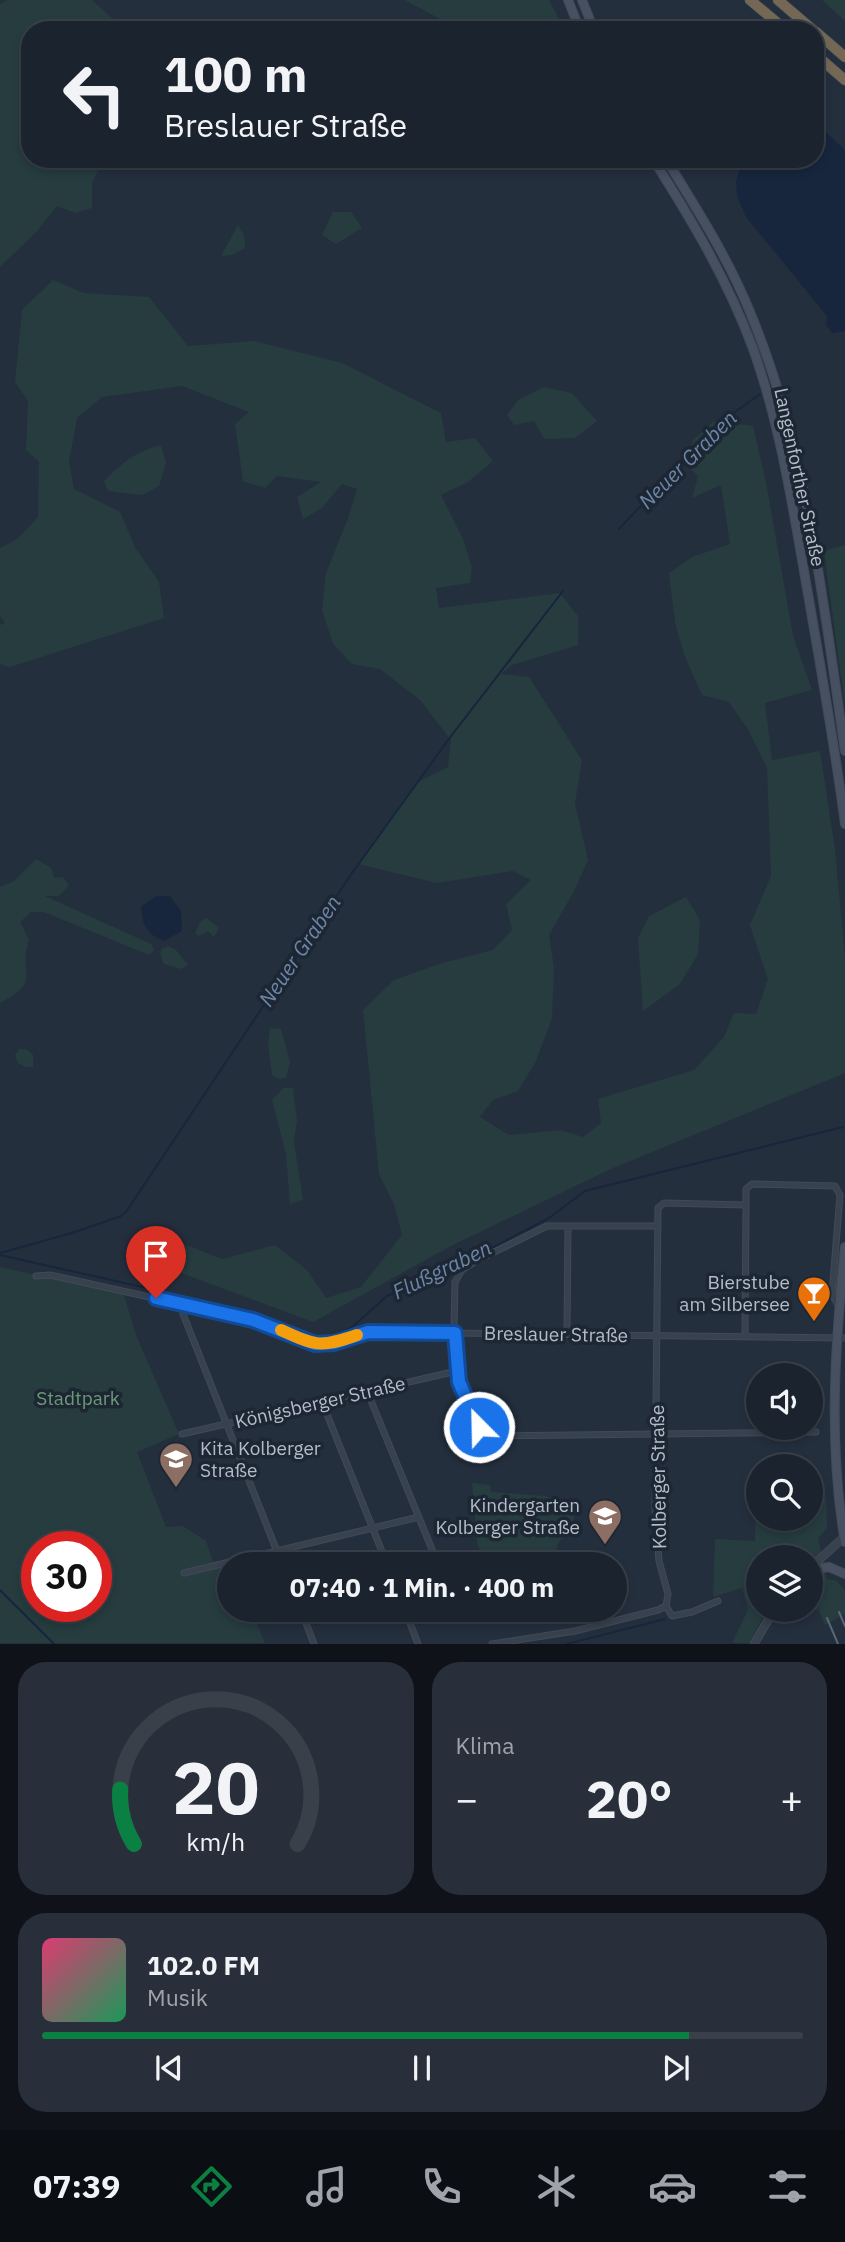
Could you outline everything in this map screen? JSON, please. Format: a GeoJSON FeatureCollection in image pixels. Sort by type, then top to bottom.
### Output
{"type":"FeatureCollection","features":[{"type":"Feature","properties":{"kind":"highway"},"geometry":{"type":"LineString","coordinates":[[750,0],[775,21]]}},
{"type":"Feature","properties":{"kind":"highway"},"geometry":{"type":"LineString","coordinates":[[778,0],[802,21]]}},
{"type":"Feature","properties":{"kind":"highway"},"geometry":{"type":"LineString","coordinates":[[824,39],[845,57]]}},
{"type":"Feature","properties":{"kind":"highway"},"geometry":{"type":"LineString","coordinates":[[824,62],[845,80]]}},
{"type":"Feature","properties":{"kind":"main road"},"geometry":{"type":"LineString","coordinates":[[568,0],[576,21]]}},
{"type":"Feature","properties":{"kind":"main road"},"geometry":{"type":"LineString","coordinates":[[582,0],[590,21]]}},
{"type":"Feature","properties":{"kind":"main road","name":"Langenforther Straße"},"geometry":{"type":"LineString","coordinates":[[659,168],[694,224],[726,286],[751,345],[772,409],[788,481],[845,824]]}},
{"type":"Feature","properties":{"kind":"main road","name":"Langenforther Straße"},"geometry":{"type":"LineString","coordinates":[[672,168],[703,218],[736,281],[761,341],[783,405],[808,514],[845,751]]}},
{"type":"Feature","properties":{"kind":"main road"},"geometry":{"type":"LineString","coordinates":[[845,1247],[839,1307],[841,1338],[834,1427],[837,1482],[845,1539]]}},
{"type":"Feature","properties":{"kind":"main road"},"geometry":{"type":"LineString","coordinates":[[823,1568],[829,1567],[845,1574]]}},
{"type":"Feature","properties":{"kind":"street"},"geometry":{"type":"LineString","coordinates":[[746,1336],[746,1189],[752,1184],[832,1185],[838,1188],[840,1195],[832,1294],[839,1307]]}},
{"type":"Feature","properties":{"kind":"street","name":"Kolberger Straße"},"geometry":{"type":"LineString","coordinates":[[666,1606],[668,1594],[659,1561],[656,1535],[659,1208],[664,1203],[746,1205]]}},
{"type":"Feature","properties":{"kind":"street"},"geometry":{"type":"LineString","coordinates":[[658,1226],[556,1225],[541,1228],[462,1270],[455,1282],[459,1382],[484,1434],[491,1436],[746,1433]]}},
{"type":"Feature","properties":{"kind":"street"},"geometry":{"type":"LineString","coordinates":[[567,1334],[568,1226]]}},
{"type":"Feature","properties":{"kind":"street","name":"Breslauer Straße"},"geometry":{"type":"LineString","coordinates":[[36,1276],[50,1275],[182,1303],[271,1325],[315,1344],[334,1343],[368,1332],[841,1338]]}},
{"type":"Feature","properties":{"kind":"street"},"geometry":{"type":"LineString","coordinates":[[182,1303],[183,1314],[276,1550]]}},
{"type":"Feature","properties":{"kind":"street","name":"Königsberger Straße"},"geometry":{"type":"LineString","coordinates":[[182,1434],[457,1371]]}},
{"type":"Feature","properties":{"kind":"street"},"geometry":{"type":"LineString","coordinates":[[367,1391],[433,1552]]}},
{"type":"Feature","properties":{"kind":"street"},"geometry":{"type":"LineString","coordinates":[[321,1402],[382,1552]]}},
{"type":"Feature","properties":{"kind":"street"},"geometry":{"type":"LineString","coordinates":[[184,1573],[419,1517]]}},
{"type":"Feature","properties":{"kind":"street"},"geometry":{"type":"LineString","coordinates":[[823,1558],[845,1539]]}},
{"type":"Feature","properties":{"kind":"street"},"geometry":{"type":"LineString","coordinates":[[492,1643],[576,1631],[666,1606],[672,1616],[692,1612],[718,1601]]}},
{"type":"Feature","properties":{"kind":"street"},"geometry":{"type":"LineString","coordinates":[[306,1622],[314,1643]]}},
{"type":"Feature","properties":{"kind":"street"},"geometry":{"type":"LineString","coordinates":[[410,1622],[418,1643]]}},
{"type":"Feature","properties":{"kind":"street"},"geometry":{"type":"LineString","coordinates":[[754,1643],[767,1622]]}},
{"type":"Feature","properties":{"kind":"green space"},"geometry":{"type":"Polygon","coordinates":[[[7,0],[92,0],[115,21],[21,21],[21,168],[99,168],[92,183],[92,208],[75,213],[57,206],[37,231],[0,267],[0,4],[7,0]]]}},
{"type":"Feature","properties":{"kind":"green space"},"geometry":{"type":"Polygon","coordinates":[[[405,0],[549,0],[560,21],[444,21],[405,0]]]}},
{"type":"Feature","properties":{"kind":"green space"},"geometry":{"type":"Polygon","coordinates":[[[822,0],[845,0],[845,21],[822,0]]]}},
{"type":"Feature","properties":{"kind":"green space"},"geometry":{"type":"Polygon","coordinates":[[[333,212],[351,212],[362,228],[336,244],[322,235],[333,212]]]}},
{"type":"Feature","properties":{"kind":"green space"},"geometry":{"type":"Polygon","coordinates":[[[238,225],[244,235],[245,248],[232,255],[221,256],[238,225]]]}},
{"type":"Feature","properties":{"kind":"green space"},"geometry":{"type":"Polygon","coordinates":[[[53,280],[84,293],[149,297],[188,346],[254,341],[342,363],[441,413],[446,442],[475,438],[493,461],[468,482],[441,495],[463,539],[472,567],[470,583],[436,588],[439,608],[560,593],[578,616],[578,645],[512,665],[501,674],[529,677],[582,760],[575,803],[588,860],[549,935],[554,968],[552,1018],[536,1061],[518,1091],[493,1100],[480,1117],[509,1135],[561,1130],[583,1137],[601,1123],[598,1099],[694,1070],[724,1037],[734,1013],[756,1014],[768,979],[750,925],[771,876],[767,768],[749,731],[729,702],[702,695],[685,657],[675,623],[669,573],[692,557],[730,544],[721,485],[692,498],[698,476],[687,465],[693,440],[714,421],[753,426],[766,482],[793,636],[812,690],[765,703],[772,760],[820,751],[835,849],[845,960],[845,1073],[613,1168],[451,1246],[313,1322],[138,1257],[149,1230],[222,1259],[275,1245],[307,1270],[326,1298],[361,1287],[402,1235],[394,1204],[379,1174],[363,1010],[394,980],[442,963],[493,950],[512,930],[506,904],[531,880],[513,871],[437,883],[358,864],[416,783],[448,767],[451,740],[420,700],[380,669],[352,664],[333,644],[322,610],[326,573],[357,489],[342,484],[322,508],[303,519],[297,497],[321,482],[277,476],[265,488],[243,481],[235,424],[249,412],[182,386],[102,397],[77,418],[69,462],[74,489],[120,512],[135,547],[159,582],[164,618],[10,667],[0,664],[0,625],[5,623],[0,616],[0,548],[17,539],[38,517],[39,462],[26,450],[28,401],[15,382],[22,310],[53,280]]]}},
{"type":"Feature","properties":{"kind":"green space"},"geometry":{"type":"Polygon","coordinates":[[[544,387],[572,393],[597,421],[575,438],[544,439],[534,421],[514,425],[507,415],[518,400],[544,387]]]}},
{"type":"Feature","properties":{"kind":"green space"},"geometry":{"type":"Polygon","coordinates":[[[161,445],[166,463],[159,486],[142,495],[108,491],[104,481],[117,469],[137,454],[161,445]]]}},
{"type":"Feature","properties":{"kind":"green space"},"geometry":{"type":"Polygon","coordinates":[[[845,545],[845,707],[824,551],[845,545]]]}},
{"type":"Feature","properties":{"kind":"green space"},"geometry":{"type":"Polygon","coordinates":[[[36,859],[51,868],[54,878],[63,877],[69,885],[59,896],[45,896],[151,944],[154,950],[149,955],[44,912],[31,912],[20,922],[29,940],[25,982],[21,989],[0,1003],[0,887],[14,881],[36,859]]]}},
{"type":"Feature","properties":{"kind":"green space"},"geometry":{"type":"Polygon","coordinates":[[[686,897],[700,920],[698,954],[680,984],[643,1011],[638,939],[649,916],[686,897]]]}},
{"type":"Feature","properties":{"kind":"green space"},"geometry":{"type":"Polygon","coordinates":[[[207,918],[219,928],[214,937],[208,931],[199,936],[195,933],[201,921],[207,918]]]}},
{"type":"Feature","properties":{"kind":"green space"},"geometry":{"type":"Polygon","coordinates":[[[168,946],[176,950],[188,965],[181,969],[164,964],[160,954],[162,949],[168,946]]]}},
{"type":"Feature","properties":{"kind":"green space"},"geometry":{"type":"Polygon","coordinates":[[[270,1028],[281,1029],[290,1062],[286,1078],[279,1079],[272,1075],[268,1044],[270,1028]]]}},
{"type":"Feature","properties":{"kind":"green space"},"geometry":{"type":"Polygon","coordinates":[[[19,1049],[26,1049],[33,1055],[33,1067],[18,1063],[15,1055],[19,1049]]]}},
{"type":"Feature","properties":{"kind":"green space"},"geometry":{"type":"Polygon","coordinates":[[[283,1088],[293,1088],[297,1120],[294,1142],[303,1200],[290,1204],[286,1154],[272,1100],[283,1088]]]}},
{"type":"Feature","properties":{"kind":"green space","name":"Stadtpark"},"geometry":{"type":"Polygon","coordinates":[[[0,1267],[124,1295],[136,1335],[179,1434],[137,1452],[166,1527],[183,1526],[206,1541],[213,1562],[217,1561],[217,1622],[256,1622],[265,1643],[0,1643],[0,1267]]]}},
{"type":"Feature","properties":{"kind":"green space"},"geometry":{"type":"Polygon","coordinates":[[[472,1483],[490,1485],[491,1492],[546,1496],[576,1508],[572,1528],[558,1543],[556,1552],[480,1552],[477,1543],[472,1483]]]}},
{"type":"Feature","properties":{"kind":"green space"},"geometry":{"type":"Polygon","coordinates":[[[823,1498],[826,1498],[827,1528],[818,1538],[820,1545],[746,1545],[746,1603],[742,1588],[713,1597],[715,1539],[755,1541],[755,1531],[823,1531],[823,1498]]]}},
{"type":"Feature","properties":{"kind":"green space"},"geometry":{"type":"Polygon","coordinates":[[[823,1561],[827,1579],[837,1581],[845,1590],[845,1614],[825,1625],[823,1561]]]}},
{"type":"Feature","properties":{"kind":"green space"},"geometry":{"type":"Polygon","coordinates":[[[746,1614],[746,1622],[760,1622],[749,1643],[732,1643],[746,1614]]]}},
{"type":"Feature","properties":{"kind":"water"},"geometry":{"type":"Polygon","coordinates":[[[824,130],[845,150],[845,331],[832,333],[826,325],[827,316],[746,217],[737,196],[736,182],[740,168],[824,168],[824,130]]]}},
{"type":"Feature","properties":{"kind":"water"},"geometry":{"type":"Polygon","coordinates":[[[156,896],[170,896],[181,911],[182,931],[164,941],[150,932],[144,924],[142,913],[141,907],[156,896]]]}},
{"type":"Feature","properties":{"kind":"waterway","name":"Neuer Graben"},"geometry":{"type":"LineString","coordinates":[[619,529],[717,425],[760,394]]}},
{"type":"Feature","properties":{"kind":"waterway","name":"Neuer Graben"},"geometry":{"type":"LineString","coordinates":[[0,1253],[72,1233],[126,1212],[350,876],[448,740],[563,591]]}},
{"type":"Feature","properties":{"kind":"waterway","name":"Flußgraben"},"geometry":{"type":"LineString","coordinates":[[0,1255],[249,1311],[318,1338],[325,1338],[351,1328],[387,1296],[465,1262],[549,1218],[585,1191],[843,1127]]}},
{"type":"Feature","properties":{"kind":"waterway"},"geometry":{"type":"LineString","coordinates":[[0,1590],[54,1644]]}},
{"type":"Feature","properties":{"kind":"waterway"},"geometry":{"type":"LineString","coordinates":[[567,1644],[665,1619]]}},
{"type":"Feature","properties":{"kind":"tram line"},"geometry":{"type":"LineString","coordinates":[[839,1612],[845,1626]]}},
{"type":"Feature","properties":{"kind":"tram line"},"geometry":{"type":"LineString","coordinates":[[827,1618],[838,1644]]}},
{"type":"Feature","properties":{"kind":"slow traffic"},"geometry":{"type":"LineString","coordinates":[[281,1330],[305,1341],[324,1345],[357,1335]]}},
{"type":"Feature","properties":{"kind":"place","name":"Bierstube am Silbersee"},"geometry":{"type":"Point","coordinates":[814,1323]}},
{"type":"Feature","properties":{"kind":"place","name":"Kita Kolberger Straße"},"geometry":{"type":"Point","coordinates":[176,1489]}},
{"type":"Feature","properties":{"kind":"place","name":"Kindergarten Kolberger Straße"},"geometry":{"type":"Point","coordinates":[605,1546]}},
{"type":"Feature","properties":{"kind":"route"},"geometry":{"type":"LineString","coordinates":[[156,1298],[271,1325],[315,1344],[334,1343],[368,1332],[455,1333],[459,1382],[479,1427]]}}]}
